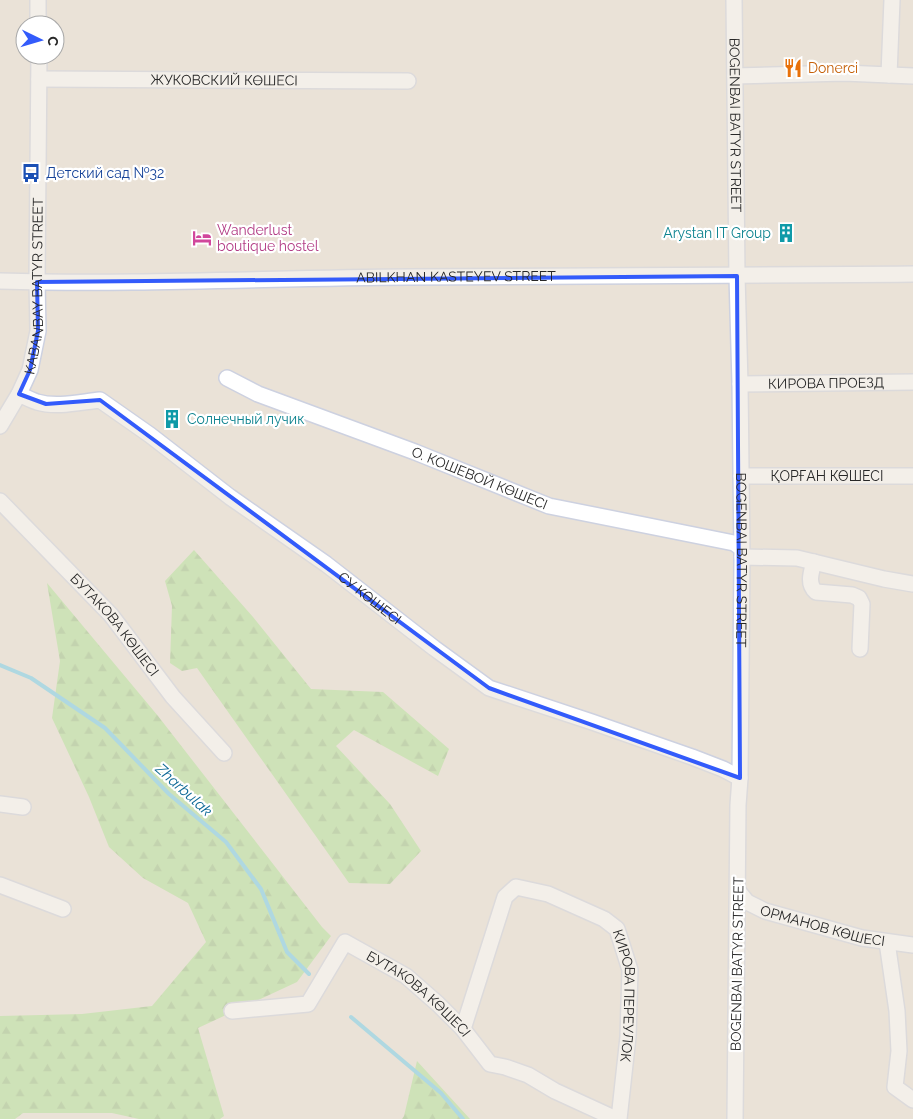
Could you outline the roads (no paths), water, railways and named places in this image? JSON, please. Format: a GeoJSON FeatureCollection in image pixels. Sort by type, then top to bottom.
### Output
{"type":"FeatureCollection","features":[{"type":"Feature","properties":{"kind":"street"},"geometry":{"type":"LineString","coordinates":[[38,0],[38,15]]}},
{"type":"Feature","properties":{"kind":"street","name":"BOGENBAI BATYR STREET"},"geometry":{"type":"LineString","coordinates":[[734,0],[742,553],[736,1119]]}},
{"type":"Feature","properties":{"kind":"street"},"geometry":{"type":"LineString","coordinates":[[889,75],[892,0]]}},
{"type":"Feature","properties":{"kind":"street","name":"KABANBAY BATYR STREET"},"geometry":{"type":"LineString","coordinates":[[0,426],[19,394],[30,370],[38,331],[39,65]]}},
{"type":"Feature","properties":{"kind":"street"},"geometry":{"type":"LineString","coordinates":[[735,76],[844,73],[913,76]]}},
{"type":"Feature","properties":{"kind":"street","name":"ЖУКОВСКИЙ КӨШЕСІ"},"geometry":{"type":"LineString","coordinates":[[39,79],[408,81]]}},
{"type":"Feature","properties":{"kind":"street","name":"ABILKHAN KASTEYEV STREET"},"geometry":{"type":"LineString","coordinates":[[0,281],[142,282],[407,277],[913,274]]}},
{"type":"Feature","properties":{"kind":"street","name":"О. КОШЕВОЙ КӨШЕСІ"},"geometry":{"type":"LineString","coordinates":[[227,378],[258,394],[415,452],[549,506],[734,543],[742,553],[797,558],[913,584]]}},
{"type":"Feature","properties":{"kind":"street","name":"КИРОВА ПРОЕЗД"},"geometry":{"type":"LineString","coordinates":[[740,384],[913,382]]}},
{"type":"Feature","properties":{"kind":"street","name":"СУ КӨШЕСІ"},"geometry":{"type":"LineString","coordinates":[[19,394],[36,402],[46,404],[100,400],[150,435],[230,497],[326,564],[489,688],[692,757],[740,778]]}},
{"type":"Feature","properties":{"kind":"street","name":"ҚОРҒАН КӨШЕСІ"},"geometry":{"type":"LineString","coordinates":[[741,476],[913,476]]}},
{"type":"Feature","properties":{"kind":"street","name":"БУТАКОВА КӨШЕСІ"},"geometry":{"type":"LineString","coordinates":[[0,501],[111,615],[173,697],[224,753]]}},
{"type":"Feature","properties":{"kind":"street"},"geometry":{"type":"LineString","coordinates":[[814,562],[811,585],[816,592],[852,595],[859,598],[862,604],[860,649]]}},
{"type":"Feature","properties":{"kind":"street"},"geometry":{"type":"LineString","coordinates":[[0,804],[23,807]]}},
{"type":"Feature","properties":{"kind":"street"},"geometry":{"type":"LineString","coordinates":[[0,886],[63,909]]}},
{"type":"Feature","properties":{"kind":"street","name":"КИРОВА ПЕРЕУЛОК"},"geometry":{"type":"LineString","coordinates":[[463,1030],[505,897],[516,887],[548,894],[604,919],[617,929],[630,970],[628,1037],[617,1119]]}},
{"type":"Feature","properties":{"kind":"street","name":"ОРМАНОВ КӨШЕСІ"},"geometry":{"type":"LineString","coordinates":[[738,892],[747,902],[765,911],[862,938],[913,945]]}},
{"type":"Feature","properties":{"kind":"street","name":"БУТАКОВА КӨШЕСІ"},"geometry":{"type":"LineString","coordinates":[[232,1011],[308,1004],[345,942],[406,976],[438,1004],[463,1030],[490,1064],[528,1075],[556,1091],[617,1119]]}},
{"type":"Feature","properties":{"kind":"street"},"geometry":{"type":"LineString","coordinates":[[888,942],[897,1011],[899,1051],[895,1088],[913,1100]]}},
{"type":"Feature","properties":{"kind":"waterway","name":"Zharbulak"},"geometry":{"type":"LineString","coordinates":[[0,665],[31,678],[105,728],[169,794],[226,842],[261,889],[287,952],[309,974]]}},
{"type":"Feature","properties":{"kind":"waterway","name":"Zharbulak"},"geometry":{"type":"LineString","coordinates":[[351,1017],[441,1093],[463,1119]]}},
{"type":"Feature","properties":{"kind":"place","name":"Donerci"},"geometry":{"type":"Point","coordinates":[793,68]}},
{"type":"Feature","properties":{"kind":"place","name":"Детский сад №32"},"geometry":{"type":"Point","coordinates":[31,173]}},
{"type":"Feature","properties":{"kind":"place","name":"Arystan IT Group"},"geometry":{"type":"Point","coordinates":[786,233]}},
{"type":"Feature","properties":{"kind":"place","name":"Wanderlust boutique hostel"},"geometry":{"type":"Point","coordinates":[202,238]}},
{"type":"Feature","properties":{"kind":"place","name":"Солнечный лучик"},"geometry":{"type":"Point","coordinates":[172,419]}}]}
